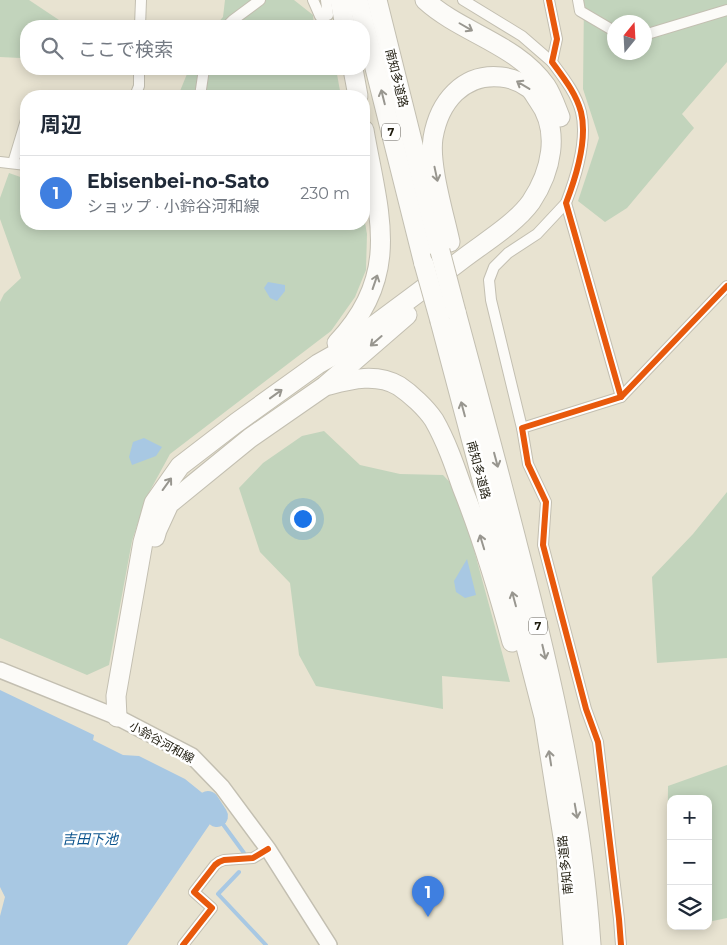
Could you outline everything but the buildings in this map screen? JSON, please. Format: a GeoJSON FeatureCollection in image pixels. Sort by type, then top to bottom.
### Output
{"type":"FeatureCollection","features":[{"type":"Feature","properties":{"kind":"highway"},"geometry":{"type":"LineString","coordinates":[[340,0],[344,20]]}},
{"type":"Feature","properties":{"kind":"highway","name":"南知多道路"},"geometry":{"type":"LineString","coordinates":[[358,0],[363,20]]}},
{"type":"Feature","properties":{"kind":"highway","name":"南知多道路"},"geometry":{"type":"LineString","coordinates":[[377,0],[460,305],[488,431],[535,614],[568,762],[582,843],[591,945]]}},
{"type":"Feature","properties":{"kind":"highway"},"geometry":{"type":"LineString","coordinates":[[117,717],[128,697],[139,621],[156,530],[169,504],[250,438],[325,386],[414,309],[494,248],[547,199],[555,183],[564,150],[564,134],[561,118],[546,86],[533,71],[509,52],[462,25],[425,0]]}},
{"type":"Feature","properties":{"kind":"highway","name":"南知多道路"},"geometry":{"type":"LineString","coordinates":[[370,48],[424,264],[544,717],[566,856],[573,945]]}},
{"type":"Feature","properties":{"kind":"highway"},"geometry":{"type":"LineString","coordinates":[[354,75],[357,90]]}},
{"type":"Feature","properties":{"kind":"highway"},"geometry":{"type":"LineString","coordinates":[[117,717],[116,696],[143,542],[154,503],[180,466],[236,422],[318,364],[334,355],[484,243],[514,219],[530,202],[542,181],[551,158],[552,133],[545,110],[530,88],[511,78],[480,77],[466,83],[457,90],[444,106],[438,120],[433,138],[432,156],[445,247]]}},
{"type":"Feature","properties":{"kind":"highway"},"geometry":{"type":"LineString","coordinates":[[318,364],[356,321],[370,296],[379,270],[380,220],[370,164]]}},
{"type":"Feature","properties":{"kind":"highway"},"geometry":{"type":"LineString","coordinates":[[325,386],[350,379],[373,377],[397,385],[414,398],[433,419],[446,445],[474,517],[530,707],[544,717]]}},
{"type":"Feature","properties":{"kind":"main road","name":"小鈴谷河和線"},"geometry":{"type":"LineString","coordinates":[[0,670],[117,717],[192,756],[222,787],[268,849],[329,945]]}},
{"type":"Feature","properties":{"kind":"street"},"geometry":{"type":"LineString","coordinates":[[140,20],[141,0]]}},
{"type":"Feature","properties":{"kind":"street"},"geometry":{"type":"LineString","coordinates":[[233,20],[260,0]]}},
{"type":"Feature","properties":{"kind":"street"},"geometry":{"type":"LineString","coordinates":[[313,0],[320,16],[328,14],[326,0]]}},
{"type":"Feature","properties":{"kind":"street"},"geometry":{"type":"LineString","coordinates":[[463,0],[522,36],[552,62],[571,88],[581,112],[583,135],[575,179],[566,203],[536,234],[508,253],[494,267],[489,280],[491,300],[522,428],[528,464],[546,502],[543,545],[586,709],[598,742],[612,852],[621,945]]}},
{"type":"Feature","properties":{"kind":"street"},"geometry":{"type":"LineString","coordinates":[[549,0],[557,39],[552,62]]}},
{"type":"Feature","properties":{"kind":"street"},"geometry":{"type":"LineString","coordinates":[[578,0],[580,10],[607,27]]}},
{"type":"Feature","properties":{"kind":"street"},"geometry":{"type":"LineString","coordinates":[[652,33],[727,10]]}},
{"type":"Feature","properties":{"kind":"street"},"geometry":{"type":"LineString","coordinates":[[137,90],[139,75]]}},
{"type":"Feature","properties":{"kind":"street"},"geometry":{"type":"LineString","coordinates":[[201,90],[203,75]]}},
{"type":"Feature","properties":{"kind":"street"},"geometry":{"type":"LineString","coordinates":[[13,163],[20,140]]}},
{"type":"Feature","properties":{"kind":"street"},"geometry":{"type":"LineString","coordinates":[[0,162],[20,164]]}},
{"type":"Feature","properties":{"kind":"street"},"geometry":{"type":"LineString","coordinates":[[566,203],[621,397]]}},
{"type":"Feature","properties":{"kind":"street"},"geometry":{"type":"LineString","coordinates":[[522,428],[621,397],[727,286]]}},
{"type":"Feature","properties":{"kind":"street"},"geometry":{"type":"LineString","coordinates":[[183,945],[212,908],[194,892],[215,865],[224,860],[253,858],[268,849]]}},
{"type":"Feature","properties":{"kind":"green space"},"geometry":{"type":"Polygon","coordinates":[[[0,0],[29,0],[59,20],[20,20],[20,58],[0,57],[0,0]]]}},
{"type":"Feature","properties":{"kind":"green space"},"geometry":{"type":"Polygon","coordinates":[[[225,0],[294,0],[313,15],[313,20],[220,20],[223,17],[225,0]]]}},
{"type":"Feature","properties":{"kind":"green space"},"geometry":{"type":"Polygon","coordinates":[[[584,0],[727,0],[727,62],[682,114],[694,128],[627,208],[605,222],[578,201],[599,138],[583,89],[584,0]]]}},
{"type":"Feature","properties":{"kind":"green space"},"geometry":{"type":"Polygon","coordinates":[[[187,75],[337,75],[340,90],[180,90],[187,75]]]}},
{"type":"Feature","properties":{"kind":"green space"},"geometry":{"type":"Polygon","coordinates":[[[9,173],[20,177],[20,230],[366,230],[366,270],[355,297],[331,331],[170,454],[146,498],[132,541],[109,665],[87,675],[0,638],[0,302],[4,294],[21,278],[0,219],[0,198],[9,173]]]}},
{"type":"Feature","properties":{"kind":"green space"},"geometry":{"type":"Polygon","coordinates":[[[324,431],[360,465],[400,474],[443,475],[458,491],[510,682],[442,676],[443,709],[316,686],[299,655],[290,583],[260,552],[239,488],[263,463],[302,436],[324,431]]]}},
{"type":"Feature","properties":{"kind":"green space"},"geometry":{"type":"Polygon","coordinates":[[[727,492],[727,658],[657,663],[652,577],[693,534],[727,492]]]}},
{"type":"Feature","properties":{"kind":"green space"},"geometry":{"type":"Polygon","coordinates":[[[727,765],[727,918],[712,921],[712,795],[668,795],[668,786],[727,765]]]}},
{"type":"Feature","properties":{"kind":"water"},"geometry":{"type":"Polygon","coordinates":[[[268,282],[285,285],[285,291],[277,301],[270,298],[264,288],[268,282]]]}},
{"type":"Feature","properties":{"kind":"water"},"geometry":{"type":"Polygon","coordinates":[[[144,438],[162,447],[156,456],[132,465],[129,457],[133,442],[144,438]]]}},
{"type":"Feature","properties":{"kind":"water"},"geometry":{"type":"Polygon","coordinates":[[[467,559],[476,595],[465,598],[456,592],[454,581],[467,559]]]}},
{"type":"Feature","properties":{"kind":"water","name":"吉田下池"},"geometry":{"type":"Polygon","coordinates":[[[0,690],[94,735],[93,740],[123,755],[139,756],[185,779],[211,800],[205,805],[212,821],[127,945],[0,945],[0,916],[5,897],[0,887],[0,690]]]}},
{"type":"Feature","properties":{"kind":"waterway"},"geometry":{"type":"LineString","coordinates":[[208,802],[217,816]]}},
{"type":"Feature","properties":{"kind":"waterway"},"geometry":{"type":"LineString","coordinates":[[217,816],[244,853]]}},
{"type":"Feature","properties":{"kind":"waterway"},"geometry":{"type":"LineString","coordinates":[[239,872],[218,894],[266,945]]}},
{"type":"Feature","properties":{"kind":"cycle path"},"geometry":{"type":"LineString","coordinates":[[549,0],[557,39],[552,62],[576,98],[583,123],[580,158],[566,203],[621,397]]}},
{"type":"Feature","properties":{"kind":"cycle path"},"geometry":{"type":"LineString","coordinates":[[621,945],[598,742],[586,709],[543,545],[546,502],[528,464],[522,428],[621,397],[727,286]]}},
{"type":"Feature","properties":{"kind":"cycle path"},"geometry":{"type":"LineString","coordinates":[[183,945],[212,908],[194,892],[215,865],[224,860],[253,858],[268,849]]}},
{"type":"Feature","properties":{"kind":"place","name":"Ebisenbei-no-Sato"},"geometry":{"type":"Point","coordinates":[428,917]}}]}
